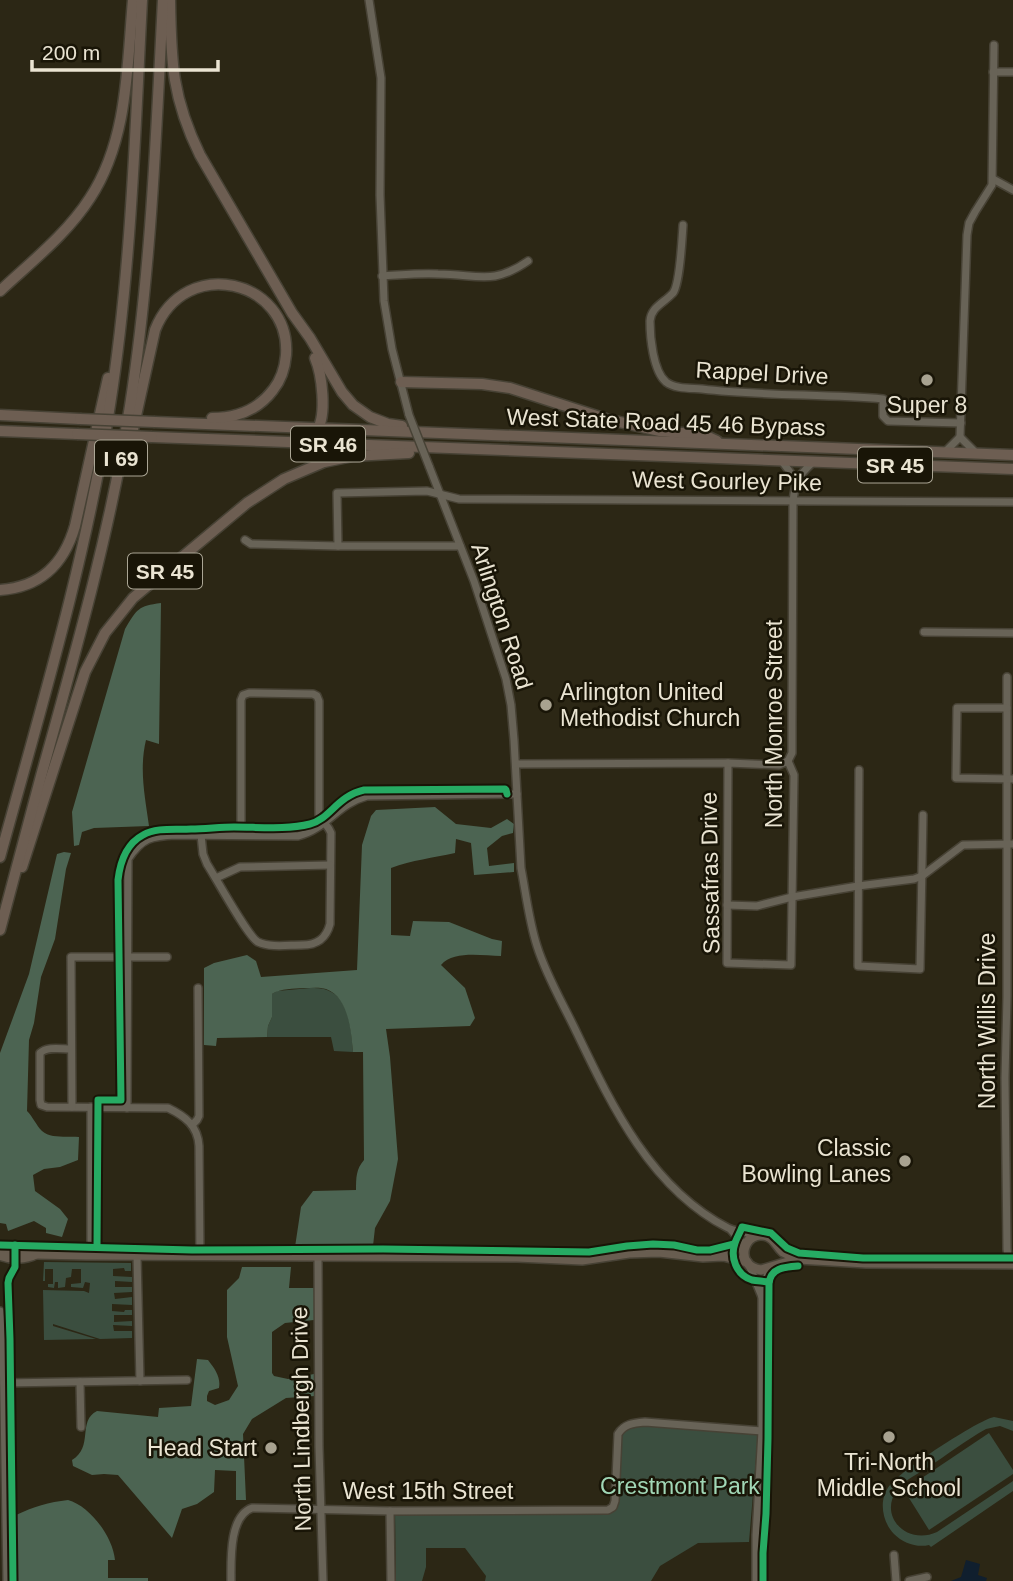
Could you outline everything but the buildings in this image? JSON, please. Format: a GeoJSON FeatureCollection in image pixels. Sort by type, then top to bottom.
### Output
{"type":"FeatureCollection","features":[{"type":"Feature","properties":{"kind":"highway"},"geometry":{"type":"LineString","coordinates":[[0,291],[69,225],[100,181],[116,140],[122,114],[133,0]]}},
{"type":"Feature","properties":{"kind":"highway","name":"I 69"},"geometry":{"type":"LineString","coordinates":[[0,857],[64,625],[103,448],[129,246],[142,0]]}},
{"type":"Feature","properties":{"kind":"highway","name":"I 69"},"geometry":{"type":"LineString","coordinates":[[0,930],[79,640],[108,520],[130,408],[145,295],[163,0]]}},
{"type":"Feature","properties":{"kind":"highway"},"geometry":{"type":"LineString","coordinates":[[170,0],[171,64],[175,90],[188,131],[292,313],[320,373],[322,413],[318,428],[314,433],[290,442]]}},
{"type":"Feature","properties":{"kind":"highway"},"geometry":{"type":"LineString","coordinates":[[108,520],[130,446],[155,330],[167,307],[182,294],[208,284],[237,286],[258,296],[277,317],[286,343],[284,369],[272,392],[258,405],[235,416],[167,422]]}},
{"type":"Feature","properties":{"kind":"highway"},"geometry":{"type":"LineString","coordinates":[[292,313],[342,392],[363,413],[388,424],[455,433]]}},
{"type":"Feature","properties":{"kind":"highway"},"geometry":{"type":"LineString","coordinates":[[0,590],[19,588],[38,579],[59,561],[68,546],[119,337]]}},
{"type":"Feature","properties":{"kind":"highway"},"geometry":{"type":"LineString","coordinates":[[401,382],[482,384],[510,388],[606,419],[660,431],[704,435],[724,444]]}},
{"type":"Feature","properties":{"kind":"highway","name":"SR 45"},"geometry":{"type":"LineString","coordinates":[[0,415],[318,428]]}},
{"type":"Feature","properties":{"kind":"highway","name":"West State Road 45 46 Bypass"},"geometry":{"type":"LineString","coordinates":[[318,428],[1013,455]]}},
{"type":"Feature","properties":{"kind":"highway","name":"SR 46"},"geometry":{"type":"LineString","coordinates":[[0,431],[504,451]]}},
{"type":"Feature","properties":{"kind":"highway"},"geometry":{"type":"LineString","coordinates":[[0,437],[65,433]]}},
{"type":"Feature","properties":{"kind":"highway"},"geometry":{"type":"LineString","coordinates":[[860,463],[867,455],[879,450]]}},
{"type":"Feature","properties":{"kind":"highway","name":"SR 45"},"geometry":{"type":"LineString","coordinates":[[7,903],[27,853],[85,672],[105,633],[133,598],[259,494],[310,467],[367,455],[504,451]]}},
{"type":"Feature","properties":{"kind":"highway","name":"West State Road 45 46 Bypass"},"geometry":{"type":"LineString","coordinates":[[504,451],[1013,469]]}},
{"type":"Feature","properties":{"kind":"main road"},"geometry":{"type":"LineString","coordinates":[[723,1256],[745,1246],[760,1235],[771,1238],[783,1251],[798,1259]]}},
{"type":"Feature","properties":{"kind":"main road"},"geometry":{"type":"LineString","coordinates":[[745,1246],[744,1255],[748,1264]]}},
{"type":"Feature","properties":{"kind":"main road"},"geometry":{"type":"LineString","coordinates":[[771,1267],[778,1257],[778,1246]]}},
{"type":"Feature","properties":{"kind":"main road"},"geometry":{"type":"LineString","coordinates":[[0,1254],[8,1258],[26,1258],[36,1254],[517,1257],[582,1260],[668,1252],[703,1257],[723,1256],[758,1270],[798,1259],[851,1263],[1011,1264]]}},
{"type":"Feature","properties":{"kind":"street","name":"Arlington Road"},"geometry":{"type":"LineString","coordinates":[[369,0],[381,78],[380,195],[382,276],[387,323],[410,415],[478,593],[506,679],[513,719],[521,868],[537,948],[586,1052],[625,1126],[652,1164],[675,1189],[731,1230],[745,1246]]}},
{"type":"Feature","properties":{"kind":"street"},"geometry":{"type":"LineString","coordinates":[[945,452],[960,437],[967,235],[970,223],[993,179],[994,45]]}},
{"type":"Feature","properties":{"kind":"street"},"geometry":{"type":"LineString","coordinates":[[993,72],[1013,72]]}},
{"type":"Feature","properties":{"kind":"street"},"geometry":{"type":"LineString","coordinates":[[993,179],[1013,190]]}},
{"type":"Feature","properties":{"kind":"street","name":"Rappel Drive"},"geometry":{"type":"LineString","coordinates":[[683,225],[675,291],[655,308],[650,318],[655,361],[664,380],[675,386],[727,392],[883,399],[884,419],[961,423]]}},
{"type":"Feature","properties":{"kind":"street"},"geometry":{"type":"LineString","coordinates":[[382,276],[436,274],[492,278],[513,271],[528,261]]}},
{"type":"Feature","properties":{"kind":"street"},"geometry":{"type":"LineString","coordinates":[[960,437],[977,454]]}},
{"type":"Feature","properties":{"kind":"street"},"geometry":{"type":"LineString","coordinates":[[780,460],[795,483]]}},
{"type":"Feature","properties":{"kind":"street"},"geometry":{"type":"LineString","coordinates":[[795,483],[814,461]]}},
{"type":"Feature","properties":{"kind":"street","name":"North Monroe Street"},"geometry":{"type":"LineString","coordinates":[[791,965],[794,775],[788,761],[792,753],[795,483]]}},
{"type":"Feature","properties":{"kind":"street","name":"West Gourley Pike"},"geometry":{"type":"LineString","coordinates":[[338,546],[337,493],[427,491],[459,499],[1013,502]]}},
{"type":"Feature","properties":{"kind":"street"},"geometry":{"type":"LineString","coordinates":[[245,540],[251,544],[460,546]]}},
{"type":"Feature","properties":{"kind":"street"},"geometry":{"type":"LineString","coordinates":[[924,632],[1013,633]]}},
{"type":"Feature","properties":{"kind":"street","name":"North Willis Drive"},"geometry":{"type":"LineString","coordinates":[[1007,677],[1007,708],[1010,718],[1007,1249],[1011,1264]]}},
{"type":"Feature","properties":{"kind":"street"},"geometry":{"type":"LineString","coordinates":[[201,835],[202,854],[252,938],[268,945],[308,944],[317,943],[328,932],[331,834],[319,815],[317,696],[243,695],[241,835]]}},
{"type":"Feature","properties":{"kind":"street"},"geometry":{"type":"LineString","coordinates":[[1007,708],[957,708],[956,778],[1010,779]]}},
{"type":"Feature","properties":{"kind":"street"},"geometry":{"type":"LineString","coordinates":[[516,764],[779,765],[788,761]]}},
{"type":"Feature","properties":{"kind":"street","name":"Sassafras Drive"},"geometry":{"type":"LineString","coordinates":[[728,763],[727,963],[791,965]]}},
{"type":"Feature","properties":{"kind":"street"},"geometry":{"type":"LineString","coordinates":[[859,770],[858,966],[920,969],[923,816]]}},
{"type":"Feature","properties":{"kind":"street"},"geometry":{"type":"LineString","coordinates":[[127,1108],[128,859],[141,843],[158,836],[298,836],[309,833],[355,799],[367,796],[517,794]]}},
{"type":"Feature","properties":{"kind":"street"},"geometry":{"type":"LineString","coordinates":[[727,905],[757,906],[792,897],[914,879],[963,845],[1010,844]]}},
{"type":"Feature","properties":{"kind":"street"},"geometry":{"type":"LineString","coordinates":[[216,878],[240,867],[330,865]]}},
{"type":"Feature","properties":{"kind":"street"},"geometry":{"type":"LineString","coordinates":[[72,1108],[71,957],[167,957]]}},
{"type":"Feature","properties":{"kind":"street"},"geometry":{"type":"LineString","coordinates":[[192,1125],[198,1116],[198,988]]}},
{"type":"Feature","properties":{"kind":"street"},"geometry":{"type":"LineString","coordinates":[[71,1049],[49,1049],[40,1053],[41,1105],[72,1108],[168,1108],[184,1116],[192,1125],[198,1136],[199,1146],[200,1256]]}},
{"type":"Feature","properties":{"kind":"street"},"geometry":{"type":"LineString","coordinates":[[91,1108],[91,1255]]}},
{"type":"Feature","properties":{"kind":"street","name":"Arlington Road"},"geometry":{"type":"LineString","coordinates":[[731,1230],[760,1235]]}},
{"type":"Feature","properties":{"kind":"street"},"geometry":{"type":"LineString","coordinates":[[137,1256],[140,1381]]}},
{"type":"Feature","properties":{"kind":"street","name":"North Lindbergh Drive"},"geometry":{"type":"LineString","coordinates":[[318,1257],[323,1581]]}},
{"type":"Feature","properties":{"kind":"street"},"geometry":{"type":"LineString","coordinates":[[748,1264],[762,1297]]}},
{"type":"Feature","properties":{"kind":"street"},"geometry":{"type":"LineString","coordinates":[[756,1581],[762,1431],[762,1297],[771,1267]]}},
{"type":"Feature","properties":{"kind":"street"},"geometry":{"type":"LineString","coordinates":[[0,1311],[4,1384],[7,1581]]}},
{"type":"Feature","properties":{"kind":"street"},"geometry":{"type":"LineString","coordinates":[[4,1384],[187,1380]]}},
{"type":"Feature","properties":{"kind":"street"},"geometry":{"type":"LineString","coordinates":[[80,1382],[81,1427]]}},
{"type":"Feature","properties":{"kind":"street","name":"West 15th Street"},"geometry":{"type":"LineString","coordinates":[[231,1581],[235,1531],[239,1519],[249,1509],[608,1510],[612,1507],[617,1493],[618,1434],[622,1427],[645,1422],[762,1431]]}},
{"type":"Feature","properties":{"kind":"street"},"geometry":{"type":"LineString","coordinates":[[390,1511],[391,1581]]}},
{"type":"Feature","properties":{"kind":"street"},"geometry":{"type":"LineString","coordinates":[[894,1555],[895,1581]]}},
{"type":"Feature","properties":{"kind":"street"},"geometry":{"type":"LineString","coordinates":[[909,1581],[927,1577]]}},
{"type":"Feature","properties":{"kind":"green space"},"geometry":{"type":"Polygon","coordinates":[[[161,603],[159,744],[146,740],[143,762],[149,826],[94,828],[82,832],[79,845],[74,846],[72,812],[125,629],[139,610],[161,603]]]}},
{"type":"Feature","properties":{"kind":"green space"},"geometry":{"type":"Polygon","coordinates":[[[435,807],[456,824],[491,828],[507,819],[514,824],[513,833],[502,836],[487,848],[489,866],[514,863],[514,872],[474,875],[471,843],[456,839],[455,853],[391,868],[391,935],[410,936],[413,921],[449,922],[502,941],[501,956],[453,957],[441,965],[465,988],[475,1018],[470,1026],[386,1029],[398,1159],[390,1201],[375,1228],[373,1246],[295,1247],[301,1207],[313,1191],[356,1190],[358,1170],[364,1160],[363,1052],[353,1052],[347,1016],[340,999],[326,989],[318,988],[288,989],[272,994],[272,1017],[267,1037],[217,1038],[216,1046],[204,1045],[204,968],[247,955],[256,961],[261,977],[357,970],[362,845],[371,816],[376,810],[435,807]]]}},
{"type":"Feature","properties":{"kind":"green space"},"geometry":{"type":"Polygon","coordinates":[[[71,853],[55,939],[41,977],[29,1040],[27,1111],[46,1134],[79,1137],[78,1160],[60,1167],[44,1169],[33,1175],[35,1191],[60,1209],[68,1219],[62,1237],[46,1233],[46,1228],[34,1221],[8,1231],[6,1224],[0,1223],[0,1053],[29,974],[57,854],[71,853]]]}},
{"type":"Feature","properties":{"kind":"green space"},"geometry":{"type":"Polygon","coordinates":[[[310,988],[327,990],[340,1000],[348,1016],[353,1052],[334,1051],[331,1037],[267,1037],[272,1017],[272,994],[277,991],[310,988]]]}},
{"type":"Feature","properties":{"kind":"green space"},"geometry":{"type":"Polygon","coordinates":[[[44,1262],[131,1263],[131,1271],[125,1271],[124,1268],[113,1269],[113,1276],[132,1277],[132,1282],[115,1281],[115,1287],[132,1287],[132,1292],[114,1293],[115,1299],[132,1297],[132,1305],[112,1304],[112,1311],[132,1310],[132,1315],[114,1315],[114,1322],[132,1321],[132,1326],[113,1325],[114,1331],[132,1331],[132,1338],[100,1339],[53,1324],[96,1339],[44,1340],[43,1290],[89,1293],[90,1283],[85,1282],[83,1288],[71,1287],[71,1284],[81,1283],[81,1269],[72,1269],[71,1277],[66,1278],[65,1287],[58,1288],[58,1282],[55,1282],[54,1288],[48,1287],[48,1284],[53,1284],[53,1269],[45,1269],[43,1281],[44,1262]]]}},
{"type":"Feature","properties":{"kind":"green space"},"geometry":{"type":"Polygon","coordinates":[[[242,1267],[291,1267],[289,1288],[314,1288],[314,1320],[285,1323],[272,1332],[272,1373],[274,1376],[288,1379],[314,1374],[315,1396],[286,1398],[252,1419],[243,1434],[246,1500],[236,1500],[236,1471],[215,1470],[214,1492],[197,1504],[182,1509],[172,1538],[118,1475],[92,1475],[73,1466],[72,1460],[79,1455],[88,1421],[97,1411],[158,1417],[159,1408],[191,1406],[197,1359],[208,1360],[219,1380],[219,1388],[209,1391],[207,1401],[215,1405],[229,1400],[238,1386],[227,1337],[227,1290],[239,1278],[242,1267]]]}},
{"type":"Feature","properties":{"kind":"green space"},"geometry":{"type":"Polygon","coordinates":[[[994,1417],[1013,1421],[1013,1431],[1000,1426],[986,1429],[903,1483],[892,1500],[893,1518],[906,1532],[926,1535],[937,1532],[1013,1481],[1013,1491],[931,1547],[910,1544],[898,1537],[884,1517],[884,1497],[890,1485],[939,1447],[994,1417]]]}},
{"type":"Feature","properties":{"kind":"green space","name":"Crestmont Park"},"geometry":{"type":"Polygon","coordinates":[[[636,1423],[758,1434],[749,1542],[698,1543],[660,1566],[651,1581],[485,1581],[486,1576],[465,1548],[426,1548],[426,1567],[422,1581],[396,1581],[395,1513],[614,1507],[619,1497],[619,1436],[624,1428],[636,1423]]]}},
{"type":"Feature","properties":{"kind":"green space"},"geometry":{"type":"Polygon","coordinates":[[[989,1433],[1013,1474],[929,1530],[904,1490],[989,1433]]]}},
{"type":"Feature","properties":{"kind":"green space"},"geometry":{"type":"Polygon","coordinates":[[[68,1500],[84,1509],[105,1532],[115,1560],[108,1560],[108,1578],[148,1578],[148,1581],[18,1581],[16,1515],[41,1505],[68,1500]]]}},
{"type":"Feature","properties":{"kind":"water"},"geometry":{"type":"Polygon","coordinates":[[[966,1560],[980,1564],[978,1575],[987,1578],[986,1581],[951,1581],[961,1577],[966,1560]]]}},
{"type":"Feature","properties":{"kind":"cycle path"},"geometry":{"type":"LineString","coordinates":[[97,1247],[98,1100],[121,1100],[118,880],[122,860],[132,843],[148,832],[160,830],[282,828],[310,824],[347,797],[364,790],[505,789],[507,794]]}},
{"type":"Feature","properties":{"kind":"cycle path"},"geometry":{"type":"LineString","coordinates":[[769,1282],[746,1278],[738,1270],[734,1260],[734,1248],[742,1227],[771,1233],[787,1248],[799,1253],[863,1258],[1013,1258]]}},
{"type":"Feature","properties":{"kind":"cycle path"},"geometry":{"type":"LineString","coordinates":[[0,1245],[192,1250],[589,1252],[653,1244],[710,1250],[734,1244]]}},
{"type":"Feature","properties":{"kind":"cycle path"},"geometry":{"type":"LineString","coordinates":[[13,1581],[8,1283],[15,1267],[15,1245]]}},
{"type":"Feature","properties":{"kind":"cycle path"},"geometry":{"type":"LineString","coordinates":[[763,1581],[768,1439],[769,1283],[775,1271],[798,1266]]}},
{"type":"Feature","properties":{"kind":"place","name":"Super 8"},"geometry":{"type":"Point","coordinates":[927,380]}},
{"type":"Feature","properties":{"kind":"place","name":"Arlington United Methodist Church"},"geometry":{"type":"Point","coordinates":[546,705]}},
{"type":"Feature","properties":{"kind":"place","name":"Classic Bowling Lanes"},"geometry":{"type":"Point","coordinates":[905,1161]}},
{"type":"Feature","properties":{"kind":"place","name":"Tri-North Middle School"},"geometry":{"type":"Point","coordinates":[889,1437]}},
{"type":"Feature","properties":{"kind":"place","name":"Head Start"},"geometry":{"type":"Point","coordinates":[271,1448]}}]}
